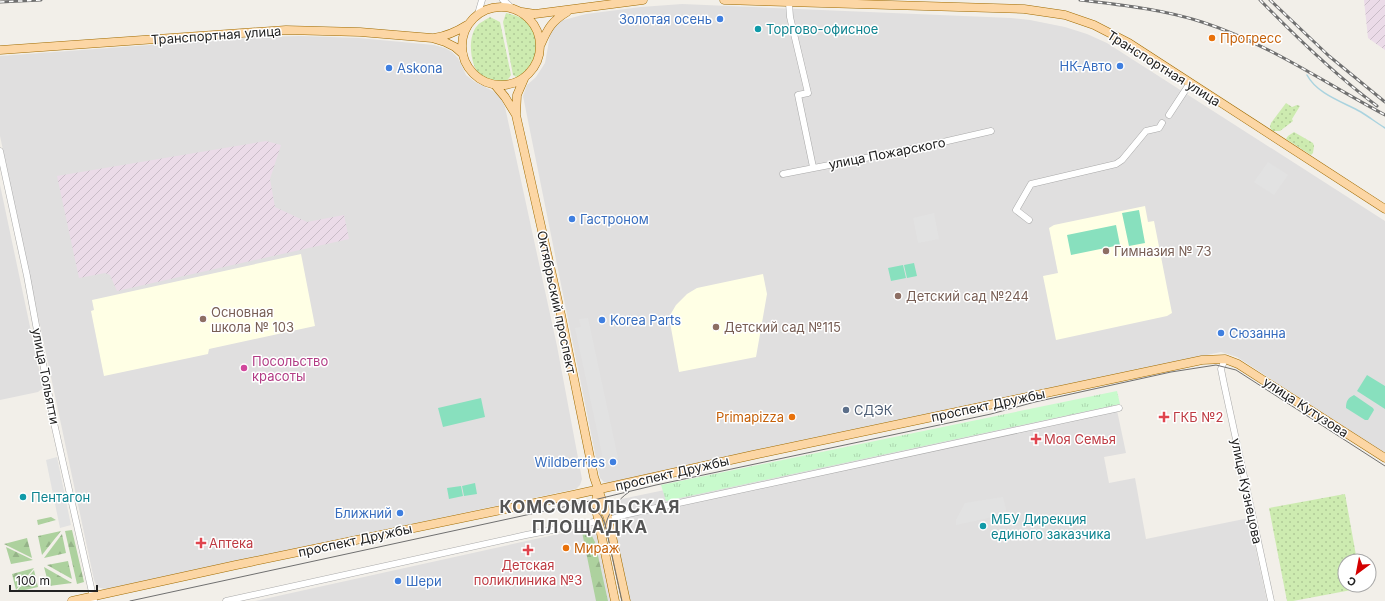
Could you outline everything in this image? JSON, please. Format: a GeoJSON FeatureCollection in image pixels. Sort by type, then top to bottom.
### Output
{"type":"FeatureCollection","features":[{"type":"Feature","properties":{"kind":"main road"},"geometry":{"type":"LineString","coordinates":[[569,11],[557,18],[548,28],[541,44],[539,58],[533,70],[524,79],[505,86],[495,85],[474,75],[467,65],[463,54],[462,44],[464,34],[468,25],[478,14],[489,9],[500,7],[512,8],[522,12],[535,14],[569,11],[643,0]]}},
{"type":"Feature","properties":{"kind":"main road","name":"Транспортная улица"},"geometry":{"type":"LineString","coordinates":[[724,0],[1024,9],[1065,15],[1094,25],[1129,43],[1385,209]]}},
{"type":"Feature","properties":{"kind":"main road"},"geometry":{"type":"LineString","coordinates":[[522,12],[532,21],[535,26],[541,44]]}},
{"type":"Feature","properties":{"kind":"main road","name":"Транспортная улица"},"geometry":{"type":"LineString","coordinates":[[432,38],[446,36],[457,32],[468,25]]}},
{"type":"Feature","properties":{"kind":"main road","name":"Транспортная улица"},"geometry":{"type":"LineString","coordinates":[[0,50],[286,30],[360,32],[432,38],[445,42],[463,54]]}},
{"type":"Feature","properties":{"kind":"main road","name":"Октябрьский проспект"},"geometry":{"type":"LineString","coordinates":[[524,79],[517,95],[516,115],[561,315],[598,490],[608,520],[626,601]]}},
{"type":"Feature","properties":{"kind":"main road","name":"Октябрьский проспект"},"geometry":{"type":"LineString","coordinates":[[495,85],[505,97],[516,115]]}},
{"type":"Feature","properties":{"kind":"main road","name":"проспект Дружбы"},"geometry":{"type":"LineString","coordinates":[[72,601],[93,599],[258,560],[598,490],[1047,392],[1202,360],[1225,359]]}},
{"type":"Feature","properties":{"kind":"main road","name":"улица Кутузова"},"geometry":{"type":"LineString","coordinates":[[1225,359],[1249,370],[1385,458]]}},
{"type":"Feature","properties":{"kind":"main road","name":"Октябрьский проспект"},"geometry":{"type":"LineString","coordinates":[[598,490],[596,503],[615,601]]}},
{"type":"Feature","properties":{"kind":"street"},"geometry":{"type":"LineString","coordinates":[[478,14],[482,0]]}},
{"type":"Feature","properties":{"kind":"street"},"geometry":{"type":"LineString","coordinates":[[503,0],[512,8]]}},
{"type":"Feature","properties":{"kind":"street"},"geometry":{"type":"LineString","coordinates":[[789,3],[790,17],[808,93],[798,95],[813,167]]}},
{"type":"Feature","properties":{"kind":"street"},"geometry":{"type":"LineString","coordinates":[[1169,115],[1190,83]]}},
{"type":"Feature","properties":{"kind":"street"},"geometry":{"type":"LineString","coordinates":[[1030,220],[1016,210],[1031,184],[1116,164],[1122,160],[1146,131],[1159,128],[1162,123]]}},
{"type":"Feature","properties":{"kind":"street","name":"улица Пожарского"},"geometry":{"type":"LineString","coordinates":[[783,174],[992,131]]}},
{"type":"Feature","properties":{"kind":"street","name":"улица Тольятти"},"geometry":{"type":"LineString","coordinates":[[0,151],[27,276],[54,423],[93,599]]}},
{"type":"Feature","properties":{"kind":"street","name":"улица Кузнецова"},"geometry":{"type":"LineString","coordinates":[[1225,359],[1221,369],[1271,601]]}},
{"type":"Feature","properties":{"kind":"street"},"geometry":{"type":"LineString","coordinates":[[608,520],[628,514],[1119,408]]}},
{"type":"Feature","properties":{"kind":"street"},"geometry":{"type":"LineString","coordinates":[[226,601],[599,521]]}},
{"type":"Feature","properties":{"kind":"shaded area"},"geometry":{"type":"Polygon","coordinates":[[[1364,0],[1385,0],[1385,50],[1368,38],[1364,0]]]}},
{"type":"Feature","properties":{"kind":"shaded area"},"geometry":{"type":"Polygon","coordinates":[[[682,4],[1011,18],[1065,27],[1087,34],[1107,43],[1385,221],[1385,453],[1237,357],[1221,352],[607,483],[604,482],[600,478],[523,96],[527,85],[536,77],[545,63],[551,30],[560,21],[586,14],[641,7],[682,4]]]}},
{"type":"Feature","properties":{"kind":"shaded area"},"geometry":{"type":"Polygon","coordinates":[[[301,36],[359,38],[434,45],[445,48],[458,58],[466,75],[475,82],[493,91],[501,98],[505,107],[557,346],[582,479],[580,485],[576,489],[106,589],[97,587],[94,580],[0,136],[0,56],[260,37],[301,36]]]}},
{"type":"Feature","properties":{"kind":"shaded area"},"geometry":{"type":"Polygon","coordinates":[[[266,141],[281,145],[270,179],[275,207],[307,222],[344,215],[349,239],[117,291],[110,275],[105,273],[79,278],[57,176],[266,141]]]}},
{"type":"Feature","properties":{"kind":"shaded area"},"geometry":{"type":"Polygon","coordinates":[[[1268,162],[1288,175],[1274,195],[1254,182],[1268,162]]]}},
{"type":"Feature","properties":{"kind":"shaded area"},"geometry":{"type":"Polygon","coordinates":[[[0,185],[43,388],[38,392],[0,400],[0,185]]]}},
{"type":"Feature","properties":{"kind":"shaded area","name":"Гимназия № 73"},"geometry":{"type":"Polygon","coordinates":[[[1145,206],[1148,222],[1154,221],[1172,313],[1167,316],[1056,340],[1043,276],[1058,273],[1049,228],[1054,225],[1145,206]]]}},
{"type":"Feature","properties":{"kind":"shaded area"},"geometry":{"type":"Polygon","coordinates":[[[934,213],[939,239],[918,243],[913,218],[934,213]]]}},
{"type":"Feature","properties":{"kind":"shaded area","name":"Основная школа № 103"},"geometry":{"type":"Polygon","coordinates":[[[301,254],[315,326],[209,349],[208,354],[104,376],[91,311],[94,310],[92,300],[301,254]]]}},
{"type":"Feature","properties":{"kind":"shaded area","name":"Детский сад №115"},"geometry":{"type":"Polygon","coordinates":[[[763,274],[767,294],[756,357],[679,372],[669,317],[676,305],[687,294],[697,288],[763,274]]]}},
{"type":"Feature","properties":{"kind":"shaded area"},"geometry":{"type":"Polygon","coordinates":[[[588,318],[618,458],[606,460],[604,463],[575,328],[581,327],[579,319],[588,318]]]}},
{"type":"Feature","properties":{"kind":"shaded area"},"geometry":{"type":"Polygon","coordinates":[[[1114,396],[1126,453],[1104,457],[1109,483],[1135,478],[1146,539],[1249,518],[1267,601],[629,601],[609,506],[612,501],[1114,396]]]}},
{"type":"Feature","properties":{"kind":"shaded area"},"geometry":{"type":"Polygon","coordinates":[[[57,457],[71,525],[60,528],[46,460],[57,457]]]}},
{"type":"Feature","properties":{"kind":"shaded area"},"geometry":{"type":"Polygon","coordinates":[[[1003,497],[1007,514],[956,525],[956,520],[965,503],[1003,497]]]}},
{"type":"Feature","properties":{"kind":"shaded area"},"geometry":{"type":"Polygon","coordinates":[[[590,527],[597,531],[612,601],[255,601],[590,527]]]}},
{"type":"Feature","properties":{"kind":"green space"},"geometry":{"type":"Polygon","coordinates":[[[506,13],[518,16],[526,21],[530,25],[536,38],[537,51],[535,58],[524,74],[518,78],[513,75],[503,22],[506,13]]]}},
{"type":"Feature","properties":{"kind":"green space"},"geometry":{"type":"Polygon","coordinates":[[[490,17],[500,22],[511,75],[506,82],[490,80],[481,76],[477,72],[472,59],[471,44],[474,31],[481,22],[490,17]]]}},
{"type":"Feature","properties":{"kind":"green space"},"geometry":{"type":"Polygon","coordinates":[[[1286,103],[1292,107],[1297,105],[1300,106],[1292,119],[1293,121],[1280,131],[1272,131],[1270,127],[1271,123],[1286,103]]]}},
{"type":"Feature","properties":{"kind":"green space"},"geometry":{"type":"Polygon","coordinates":[[[1294,132],[1313,143],[1313,153],[1311,155],[1286,139],[1294,132]]]}},
{"type":"Feature","properties":{"kind":"green space"},"geometry":{"type":"Polygon","coordinates":[[[1139,210],[1145,243],[1129,246],[1122,213],[1139,210]]]}},
{"type":"Feature","properties":{"kind":"green space"},"geometry":{"type":"Polygon","coordinates":[[[1116,225],[1120,245],[1071,255],[1067,235],[1116,225]]]}},
{"type":"Feature","properties":{"kind":"green space"},"geometry":{"type":"Polygon","coordinates":[[[914,263],[917,276],[907,278],[904,265],[914,263]]]}},
{"type":"Feature","properties":{"kind":"green space"},"geometry":{"type":"Polygon","coordinates":[[[903,265],[906,278],[891,281],[888,268],[903,265]]]}},
{"type":"Feature","properties":{"kind":"green space"},"geometry":{"type":"Polygon","coordinates":[[[1367,375],[1385,386],[1385,409],[1357,391],[1367,375]]]}},
{"type":"Feature","properties":{"kind":"green space"},"geometry":{"type":"Polygon","coordinates":[[[1117,391],[1120,404],[666,501],[661,485],[1117,391]]]}},
{"type":"Feature","properties":{"kind":"green space"},"geometry":{"type":"Polygon","coordinates":[[[1354,395],[1373,408],[1374,410],[1368,420],[1365,420],[1346,408],[1346,403],[1350,397],[1354,395]]]}},
{"type":"Feature","properties":{"kind":"green space"},"geometry":{"type":"Polygon","coordinates":[[[481,398],[485,417],[443,427],[438,408],[481,398]]]}},
{"type":"Feature","properties":{"kind":"green space"},"geometry":{"type":"Polygon","coordinates":[[[475,483],[477,494],[464,496],[462,486],[475,483]]]}},
{"type":"Feature","properties":{"kind":"green space"},"geometry":{"type":"Polygon","coordinates":[[[461,486],[463,496],[449,499],[447,488],[461,486]]]}},
{"type":"Feature","properties":{"kind":"green space"},"geometry":{"type":"Polygon","coordinates":[[[1345,494],[1356,553],[1337,553],[1337,593],[1287,601],[1269,508],[1345,494]]]}},
{"type":"Feature","properties":{"kind":"green space"},"geometry":{"type":"Polygon","coordinates":[[[51,517],[56,520],[38,525],[37,520],[51,517]]]}},
{"type":"Feature","properties":{"kind":"green space"},"geometry":{"type":"Polygon","coordinates":[[[72,530],[84,582],[77,584],[65,531],[72,530]]]}},
{"type":"Feature","properties":{"kind":"green space"},"geometry":{"type":"Polygon","coordinates":[[[589,530],[595,542],[608,601],[596,601],[582,532],[589,530]]]}},
{"type":"Feature","properties":{"kind":"green space"},"geometry":{"type":"Polygon","coordinates":[[[61,531],[42,555],[38,536],[61,531]]]}},
{"type":"Feature","properties":{"kind":"green space"},"geometry":{"type":"Polygon","coordinates":[[[62,534],[66,553],[44,558],[62,534]]]}},
{"type":"Feature","properties":{"kind":"green space"},"geometry":{"type":"Polygon","coordinates":[[[27,538],[32,558],[4,544],[27,538]]]}},
{"type":"Feature","properties":{"kind":"green space"},"geometry":{"type":"Polygon","coordinates":[[[6,547],[33,560],[11,564],[6,547]]]}},
{"type":"Feature","properties":{"kind":"green space"},"geometry":{"type":"Polygon","coordinates":[[[68,561],[72,579],[47,565],[68,561]]]}},
{"type":"Feature","properties":{"kind":"green space"},"geometry":{"type":"Polygon","coordinates":[[[44,567],[72,583],[49,586],[44,567]]]}},
{"type":"Feature","properties":{"kind":"green space"},"geometry":{"type":"Polygon","coordinates":[[[34,568],[16,590],[12,574],[34,568]]]}},
{"type":"Feature","properties":{"kind":"green space"},"geometry":{"type":"Polygon","coordinates":[[[34,570],[38,587],[16,592],[34,570]]]}},
{"type":"Feature","properties":{"kind":"waterway"},"geometry":{"type":"LineString","coordinates":[[1307,75],[1311,82],[1324,92],[1361,112],[1385,128]]}},
{"type":"Feature","properties":{"kind":"tram line"},"geometry":{"type":"LineString","coordinates":[[130,601],[577,504],[656,485],[991,414],[1035,402],[1171,372],[1216,365],[1236,370],[1385,466]]}},
{"type":"Feature","properties":{"kind":"tram line"},"geometry":{"type":"LineString","coordinates":[[605,528],[613,508],[620,499],[629,492]]}},
{"type":"Feature","properties":{"kind":"tram line"},"geometry":{"type":"LineString","coordinates":[[581,504],[586,505],[598,512],[605,523],[622,601]]}},
{"type":"Feature","properties":{"kind":"railway"},"geometry":{"type":"LineString","coordinates":[[0,2],[41,0]]}},
{"type":"Feature","properties":{"kind":"railway"},"geometry":{"type":"LineString","coordinates":[[1080,0],[1141,8],[1172,14],[1202,22],[1226,31],[1273,52],[1385,115]]}},
{"type":"Feature","properties":{"kind":"railway"},"geometry":{"type":"LineString","coordinates":[[1260,0],[1317,56],[1346,82],[1377,106]]}},
{"type":"Feature","properties":{"kind":"railway"},"geometry":{"type":"LineString","coordinates":[[1270,0],[1329,56],[1385,102]]}},
{"type":"Feature","properties":{"kind":"place","name":"Золотая осень"},"geometry":{"type":"Point","coordinates":[720,19]}},
{"type":"Feature","properties":{"kind":"place","name":"Торгово-офисное"},"geometry":{"type":"Point","coordinates":[758,29]}},
{"type":"Feature","properties":{"kind":"place","name":"Прогресс"},"geometry":{"type":"Point","coordinates":[1212,38]}},
{"type":"Feature","properties":{"kind":"place","name":"НК-Авто"},"geometry":{"type":"Point","coordinates":[1120,66]}},
{"type":"Feature","properties":{"kind":"place","name":"Askona"},"geometry":{"type":"Point","coordinates":[389,68]}},
{"type":"Feature","properties":{"kind":"place","name":"Гастроном"},"geometry":{"type":"Point","coordinates":[572,219]}},
{"type":"Feature","properties":{"kind":"place","name":"Гимназия № 73"},"geometry":{"type":"Point","coordinates":[1106,251]}},
{"type":"Feature","properties":{"kind":"place","name":"Детский сад №244"},"geometry":{"type":"Point","coordinates":[898,296]}},
{"type":"Feature","properties":{"kind":"place","name":"Основная школа № 103"},"geometry":{"type":"Point","coordinates":[203,319]}},
{"type":"Feature","properties":{"kind":"place","name":"Korea Parts"},"geometry":{"type":"Point","coordinates":[602,320]}},
{"type":"Feature","properties":{"kind":"place","name":"Детский сад №115"},"geometry":{"type":"Point","coordinates":[716,327]}},
{"type":"Feature","properties":{"kind":"place","name":"Сюзанна"},"geometry":{"type":"Point","coordinates":[1221,333]}},
{"type":"Feature","properties":{"kind":"place","name":"Посольство красоты"},"geometry":{"type":"Point","coordinates":[244,368]}},
{"type":"Feature","properties":{"kind":"place","name":"СДЭК"},"geometry":{"type":"Point","coordinates":[846,410]}},
{"type":"Feature","properties":{"kind":"place","name":"Primapizza"},"geometry":{"type":"Point","coordinates":[792,417]}},
{"type":"Feature","properties":{"kind":"place","name":"ГКБ №2"},"geometry":{"type":"Point","coordinates":[1164,417]}},
{"type":"Feature","properties":{"kind":"place","name":"Моя Семья"},"geometry":{"type":"Point","coordinates":[1036,439]}},
{"type":"Feature","properties":{"kind":"place","name":"Wildberries"},"geometry":{"type":"Point","coordinates":[613,462]}},
{"type":"Feature","properties":{"kind":"place","name":"Пентагон"},"geometry":{"type":"Point","coordinates":[23,497]}},
{"type":"Feature","properties":{"kind":"place","name":"Ближний"},"geometry":{"type":"Point","coordinates":[400,513]}},
{"type":"Feature","properties":{"kind":"place","name":"МБУ Дирекция единого заказчика"},"geometry":{"type":"Point","coordinates":[983,526]}},
{"type":"Feature","properties":{"kind":"place","name":"Аптека"},"geometry":{"type":"Point","coordinates":[201,543]}},
{"type":"Feature","properties":{"kind":"place","name":"Мираж"},"geometry":{"type":"Point","coordinates":[566,548]}},
{"type":"Feature","properties":{"kind":"place","name":"Детская поликлиника №3"},"geometry":{"type":"Point","coordinates":[528,550]}},
{"type":"Feature","properties":{"kind":"place","name":"Шери"},"geometry":{"type":"Point","coordinates":[398,581]}},
{"type":"Feature","properties":{"kind":"district","name":"КОМСОМОЛЬСКАЯ ПЛОЩАДКА"},"geometry":{"type":"Point","coordinates":[590,517]}}]}
